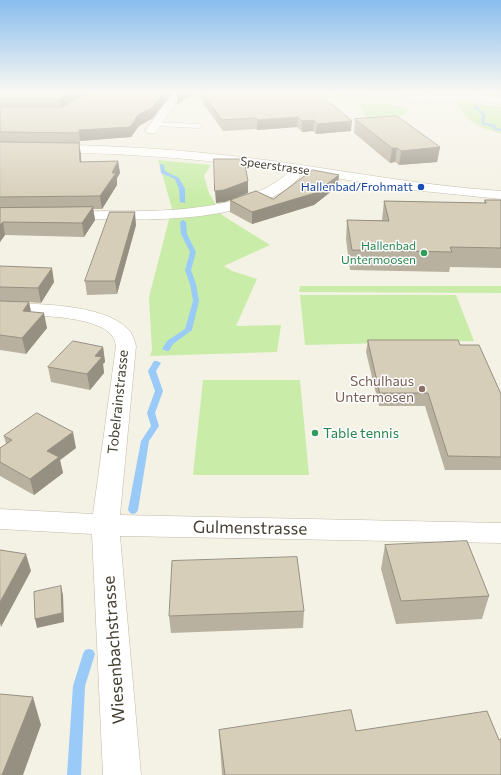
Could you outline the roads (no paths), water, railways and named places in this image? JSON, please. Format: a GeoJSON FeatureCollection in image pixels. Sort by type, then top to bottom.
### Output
{"type":"FeatureCollection","features":[{"type":"Feature","properties":{"kind":"street","name":"Speerstrasse"},"geometry":{"type":"LineString","coordinates":[[0,148],[137,152],[234,160],[439,190],[501,195]]}},
{"type":"Feature","properties":{"kind":"street"},"geometry":{"type":"LineString","coordinates":[[48,215],[169,214],[228,207],[278,188],[300,169]]}},
{"type":"Feature","properties":{"kind":"street","name":"Tobelrainstrasse"},"geometry":{"type":"LineString","coordinates":[[0,309],[42,310],[91,316],[112,326],[122,335],[126,346],[105,525]]}},
{"type":"Feature","properties":{"kind":"street","name":"Gulmenstrasse"},"geometry":{"type":"LineString","coordinates":[[0,519],[105,525],[501,533]]}},
{"type":"Feature","properties":{"kind":"street","name":"Wiesenbachstrasse"},"geometry":{"type":"LineString","coordinates":[[105,525],[122,775]]}},
{"type":"Feature","properties":{"kind":"lane"},"geometry":{"type":"LineString","coordinates":[[154,128],[173,127]]}},
{"type":"Feature","properties":{"kind":"waterway"},"geometry":{"type":"LineString","coordinates":[[495,127],[501,130]]}},
{"type":"Feature","properties":{"kind":"waterway"},"geometry":{"type":"LineString","coordinates":[[162,165],[163,172],[177,178],[182,189],[183,202]]}},
{"type":"Feature","properties":{"kind":"waterway"},"geometry":{"type":"LineString","coordinates":[[166,349],[170,343],[188,330],[196,301],[193,284],[188,270],[193,252],[184,234],[183,222]]}},
{"type":"Feature","properties":{"kind":"waterway"},"geometry":{"type":"LineString","coordinates":[[133,510],[145,441],[155,426],[151,413],[159,391],[152,371],[157,363]]}},
{"type":"Feature","properties":{"kind":"waterway"},"geometry":{"type":"LineString","coordinates":[[74,775],[79,686],[89,654]]}},
{"type":"Feature","properties":{"kind":"place","name":"Hallenbad/Frohmatt"},"geometry":{"type":"Point","coordinates":[421,187]}},
{"type":"Feature","properties":{"kind":"place","name":"Hallenbad Untermoosen"},"geometry":{"type":"Point","coordinates":[424,253]}},
{"type":"Feature","properties":{"kind":"place","name":"Schulhaus Untermosen"},"geometry":{"type":"Point","coordinates":[422,389]}},
{"type":"Feature","properties":{"kind":"place","name":"Table tennis"},"geometry":{"type":"Point","coordinates":[315,433]}}]}
